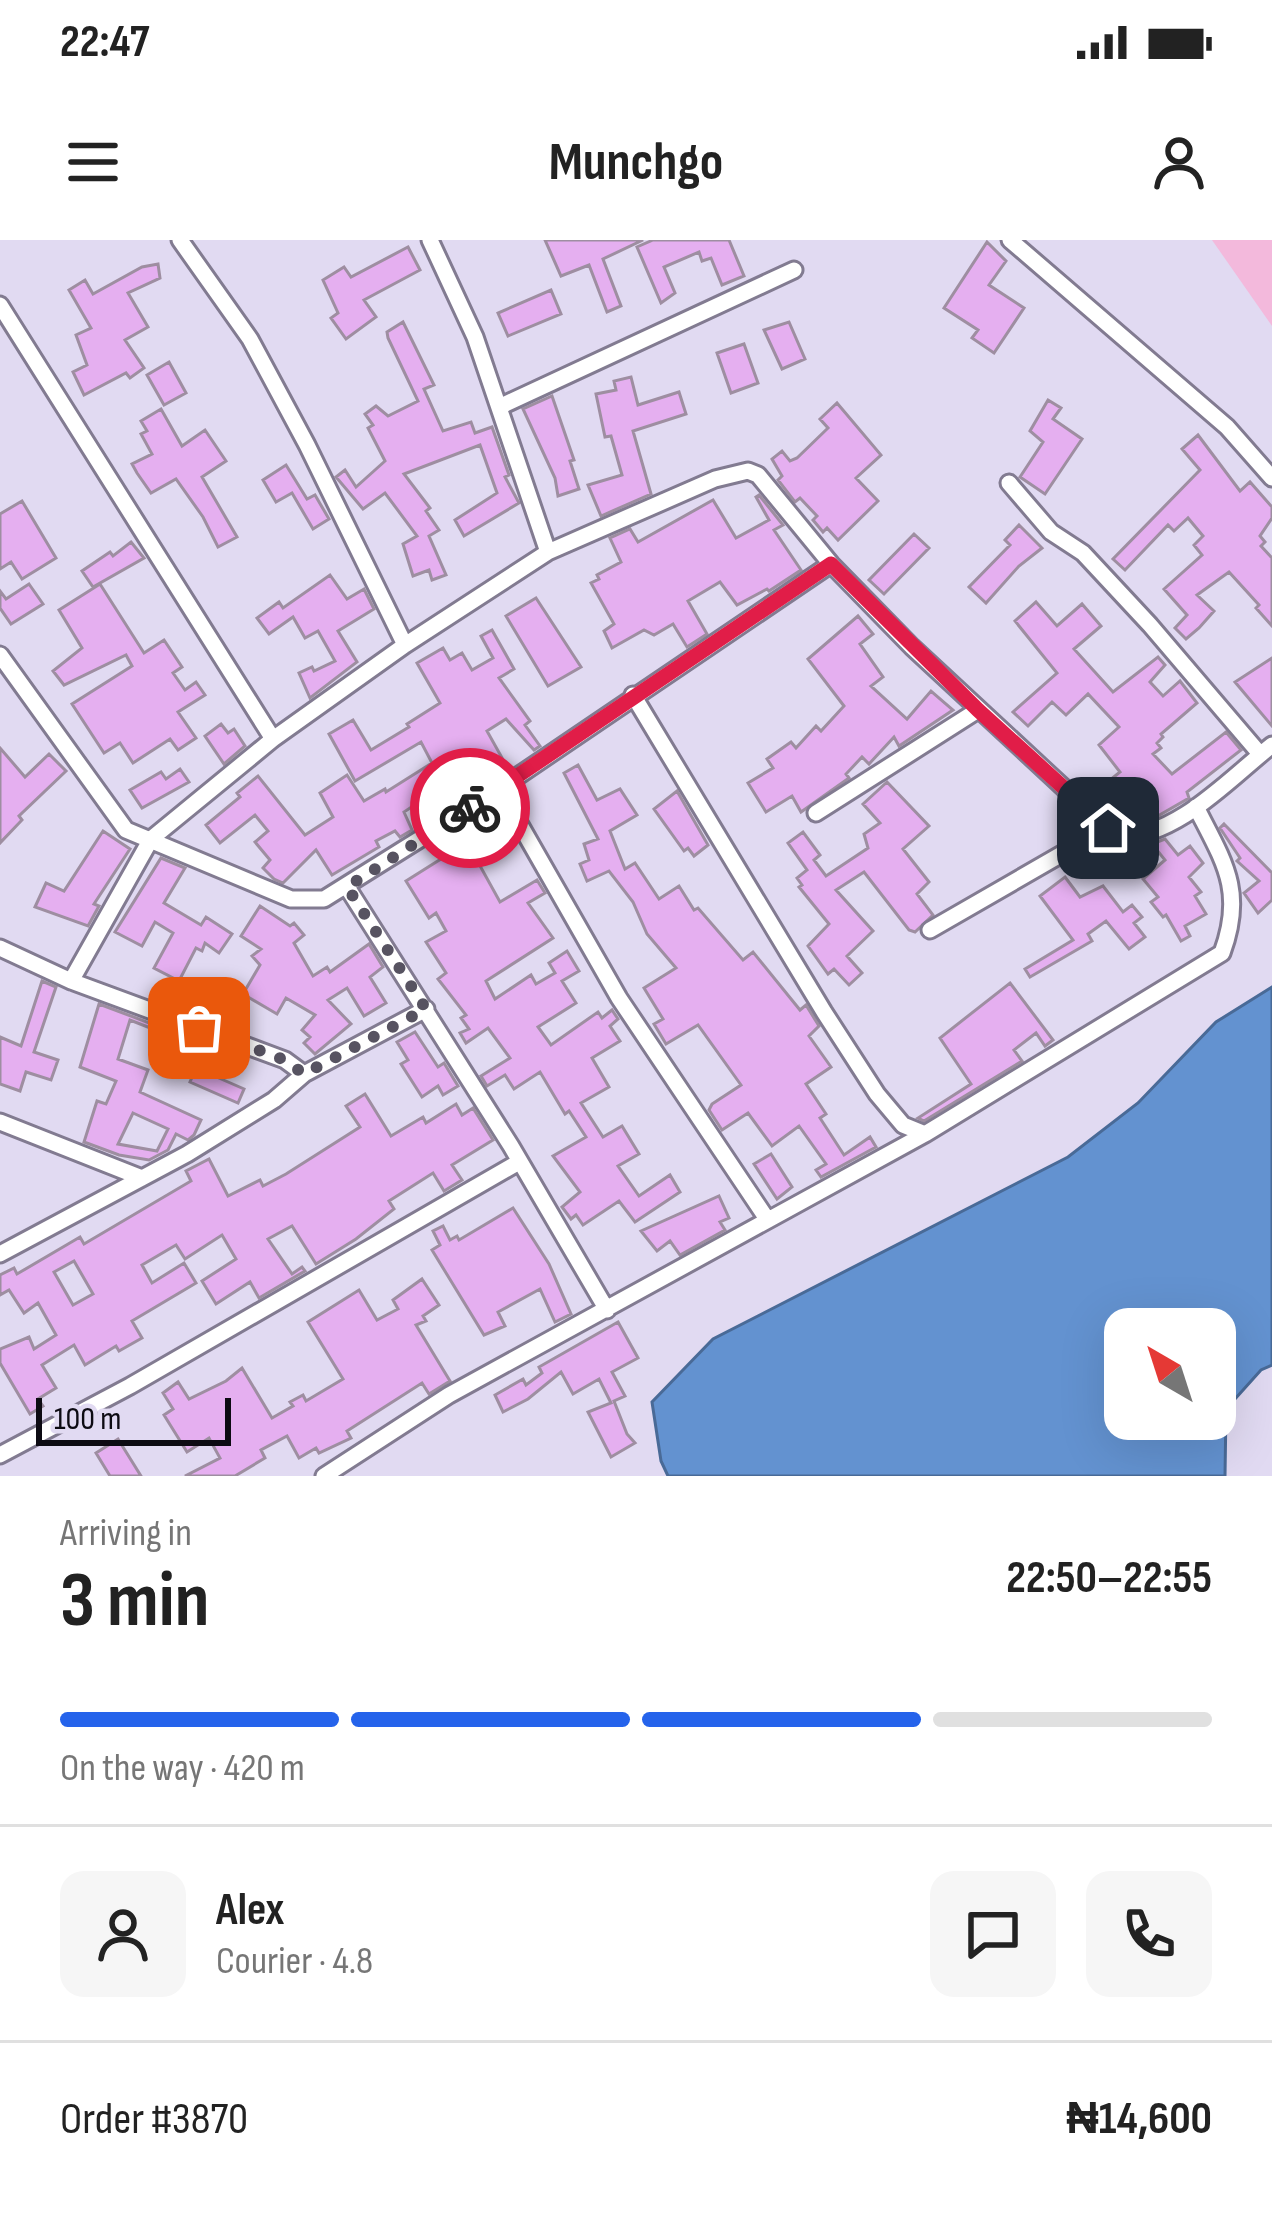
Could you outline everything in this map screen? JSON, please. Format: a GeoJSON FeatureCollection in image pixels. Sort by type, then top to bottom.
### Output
{"type":"FeatureCollection","features":[{"type":"Feature","properties":{"kind":"street"},"geometry":{"type":"LineString","coordinates":[[180,240],[250,339],[405,645]]}},
{"type":"Feature","properties":{"kind":"street"},"geometry":{"type":"LineString","coordinates":[[430,240],[475,337],[548,552]]}},
{"type":"Feature","properties":{"kind":"street"},"geometry":{"type":"LineString","coordinates":[[1010,240],[1227,427],[1272,478]]}},
{"type":"Feature","properties":{"kind":"street"},"geometry":{"type":"LineString","coordinates":[[499,407],[794,270]]}},
{"type":"Feature","properties":{"kind":"street"},"geometry":{"type":"LineString","coordinates":[[0,305],[273,739]]}},
{"type":"Feature","properties":{"kind":"street"},"geometry":{"type":"LineString","coordinates":[[70,981],[151,839],[273,739],[548,552],[715,479],[748,471],[758,475],[831,564],[978,710],[1118,838],[1142,837],[1196,807],[1266,750],[1083,553],[1051,532],[1009,483]]}},
{"type":"Feature","properties":{"kind":"street"},"geometry":{"type":"LineString","coordinates":[[0,656],[126,830],[291,898],[324,899],[499,788],[831,564]]}},
{"type":"Feature","properties":{"kind":"street"},"geometry":{"type":"LineString","coordinates":[[0,688],[15,677]]}},
{"type":"Feature","properties":{"kind":"street"},"geometry":{"type":"LineString","coordinates":[[633,694],[878,1094],[902,1125],[925,1134]]}},
{"type":"Feature","properties":{"kind":"street"},"geometry":{"type":"LineString","coordinates":[[816,813],[978,710]]}},
{"type":"Feature","properties":{"kind":"street"},"geometry":{"type":"LineString","coordinates":[[499,788],[620,998],[767,1219]]}},
{"type":"Feature","properties":{"kind":"street"},"geometry":{"type":"LineString","coordinates":[[324,1476],[449,1395],[925,1134],[1222,952],[1232,926],[1234,894],[1224,862],[1196,807]]}},
{"type":"Feature","properties":{"kind":"street"},"geometry":{"type":"LineString","coordinates":[[930,930],[1108,828]]}},
{"type":"Feature","properties":{"kind":"street"},"geometry":{"type":"LineString","coordinates":[[347,887],[607,1310]]}},
{"type":"Feature","properties":{"kind":"street"},"geometry":{"type":"LineString","coordinates":[[0,949],[70,981],[285,1060],[304,1074]]}},
{"type":"Feature","properties":{"kind":"street"},"geometry":{"type":"LineString","coordinates":[[0,1254],[142,1178],[274,1100],[304,1074],[426,1009]]}},
{"type":"Feature","properties":{"kind":"street"},"geometry":{"type":"LineString","coordinates":[[0,1122],[142,1178]]}},
{"type":"Feature","properties":{"kind":"street"},"geometry":{"type":"LineString","coordinates":[[0,1455],[130,1386],[519,1162]]}},
{"type":"Feature","properties":{"kind":"shaded area"},"geometry":{"type":"Polygon","coordinates":[[[1212,240],[1272,240],[1272,326],[1212,240]]]}},
{"type":"Feature","properties":{"kind":"water"},"geometry":{"type":"Polygon","coordinates":[[[1272,987],[1272,1365],[1261,1370],[1236,1398],[1236,1308],[1104,1308],[1104,1440],[1226,1440],[1225,1476],[668,1476],[661,1461],[652,1402],[713,1339],[1068,1157],[1138,1103],[1216,1022],[1272,987]]]}},
{"type":"Feature","properties":{"kind":"building"},"geometry":{"type":"Polygon","coordinates":[[[545,240],[643,240],[603,259],[621,306],[607,312],[589,265],[561,276],[545,240]]]}},
{"type":"Feature","properties":{"kind":"building"},"geometry":{"type":"Polygon","coordinates":[[[653,240],[729,240],[744,276],[722,285],[711,258],[702,261],[699,252],[664,267],[675,293],[661,303],[637,247],[653,240]]]}},
{"type":"Feature","properties":{"kind":"building"},"geometry":{"type":"Polygon","coordinates":[[[987,242],[1006,261],[989,285],[1024,308],[994,353],[972,338],[978,330],[944,308],[987,242]]]}},
{"type":"Feature","properties":{"kind":"building"},"geometry":{"type":"Polygon","coordinates":[[[408,247],[420,270],[364,300],[376,317],[346,339],[331,318],[338,313],[323,280],[344,267],[351,277],[408,247]]]}},
{"type":"Feature","properties":{"kind":"building"},"geometry":{"type":"Polygon","coordinates":[[[158,264],[160,278],[128,293],[148,327],[125,340],[144,368],[84,395],[73,372],[87,365],[76,335],[91,328],[69,290],[85,280],[93,294],[142,267],[158,264]]]}},
{"type":"Feature","properties":{"kind":"building"},"geometry":{"type":"Polygon","coordinates":[[[551,290],[561,314],[508,336],[498,313],[551,290]]]}},
{"type":"Feature","properties":{"kind":"building"},"geometry":{"type":"Polygon","coordinates":[[[403,322],[434,385],[424,389],[443,431],[471,422],[475,433],[492,427],[509,475],[505,477],[519,503],[464,536],[455,520],[497,493],[480,445],[404,474],[430,508],[426,511],[439,530],[429,536],[446,575],[432,580],[429,570],[413,576],[403,544],[417,536],[385,493],[363,509],[336,477],[345,470],[356,487],[385,461],[365,414],[376,406],[388,416],[418,401],[388,338],[387,332],[403,322]]]}},
{"type":"Feature","properties":{"kind":"building"},"geometry":{"type":"Polygon","coordinates":[[[789,322],[805,359],[782,369],[764,330],[789,322]]]}},
{"type":"Feature","properties":{"kind":"building"},"geometry":{"type":"Polygon","coordinates":[[[744,344],[758,383],[731,393],[717,353],[744,344]]]}},
{"type":"Feature","properties":{"kind":"building"},"geometry":{"type":"Polygon","coordinates":[[[169,362],[186,393],[164,405],[147,375],[169,362]]]}},
{"type":"Feature","properties":{"kind":"building"},"geometry":{"type":"Polygon","coordinates":[[[631,377],[638,405],[679,392],[686,414],[633,431],[651,494],[601,516],[588,485],[622,475],[611,436],[605,437],[596,394],[616,390],[614,381],[631,377]]]}},
{"type":"Feature","properties":{"kind":"building"},"geometry":{"type":"Polygon","coordinates":[[[552,396],[579,489],[558,496],[555,478],[523,409],[552,396]]]}},
{"type":"Feature","properties":{"kind":"building"},"geometry":{"type":"Polygon","coordinates":[[[1048,400],[1061,408],[1053,419],[1082,439],[1045,494],[1020,477],[1043,442],[1030,431],[1048,400]]]}},
{"type":"Feature","properties":{"kind":"building"},"geometry":{"type":"Polygon","coordinates":[[[837,403],[881,455],[856,478],[878,501],[838,540],[827,528],[823,532],[813,520],[817,516],[800,498],[795,502],[778,480],[782,476],[772,459],[782,451],[790,461],[797,458],[828,428],[820,419],[837,403]]]}},
{"type":"Feature","properties":{"kind":"building"},"geometry":{"type":"Polygon","coordinates":[[[161,409],[182,446],[205,430],[226,461],[202,477],[237,537],[218,547],[176,479],[151,493],[132,464],[152,454],[141,434],[147,431],[141,421],[161,409]]]}},
{"type":"Feature","properties":{"kind":"building"},"geometry":{"type":"Polygon","coordinates":[[[1198,435],[1240,491],[1250,482],[1272,507],[1272,518],[1260,536],[1265,542],[1261,546],[1272,558],[1272,626],[1229,572],[1197,595],[1214,611],[1199,628],[1186,639],[1175,628],[1187,615],[1164,589],[1202,555],[1194,545],[1203,536],[1188,518],[1174,531],[1168,525],[1125,570],[1113,559],[1200,470],[1182,449],[1198,435]]]}},
{"type":"Feature","properties":{"kind":"building"},"geometry":{"type":"Polygon","coordinates":[[[286,465],[307,499],[315,495],[329,519],[313,529],[292,493],[276,502],[263,480],[286,465]]]}},
{"type":"Feature","properties":{"kind":"building"},"geometry":{"type":"Polygon","coordinates":[[[759,495],[783,525],[774,530],[801,570],[737,605],[720,582],[688,601],[707,634],[687,647],[673,624],[654,635],[644,630],[612,648],[604,631],[614,624],[591,583],[621,562],[610,538],[630,529],[638,542],[713,500],[736,538],[769,520],[759,495]]]}},
{"type":"Feature","properties":{"kind":"building"},"geometry":{"type":"Polygon","coordinates":[[[22,501],[56,558],[22,579],[11,562],[0,569],[0,514],[22,501]]]}},
{"type":"Feature","properties":{"kind":"building"},"geometry":{"type":"Polygon","coordinates":[[[1019,525],[1042,548],[986,603],[969,587],[1010,545],[1005,540],[1019,525]]]}},
{"type":"Feature","properties":{"kind":"building"},"geometry":{"type":"Polygon","coordinates":[[[914,534],[929,548],[884,594],[869,580],[914,534]]]}},
{"type":"Feature","properties":{"kind":"building"},"geometry":{"type":"Polygon","coordinates":[[[131,542],[144,558],[93,587],[82,571],[131,542]]]}},
{"type":"Feature","properties":{"kind":"building"},"geometry":{"type":"Polygon","coordinates":[[[330,575],[347,599],[364,589],[374,609],[338,631],[357,662],[310,698],[299,673],[335,661],[318,631],[305,638],[293,617],[269,634],[257,618],[279,602],[283,608],[330,575]]]}},
{"type":"Feature","properties":{"kind":"building"},"geometry":{"type":"Polygon","coordinates":[[[29,584],[43,604],[11,624],[0,608],[0,591],[6,599],[29,584]]]}},
{"type":"Feature","properties":{"kind":"building"},"geometry":{"type":"Polygon","coordinates":[[[100,584],[144,653],[164,640],[182,667],[173,673],[185,690],[196,682],[205,695],[178,712],[196,738],[178,750],[170,739],[133,763],[120,743],[104,753],[72,704],[132,666],[126,655],[64,685],[53,671],[82,648],[59,610],[100,584]]]}},
{"type":"Feature","properties":{"kind":"building"},"geometry":{"type":"Polygon","coordinates":[[[536,598],[581,667],[548,686],[506,616],[536,598]]]}},
{"type":"Feature","properties":{"kind":"building"},"geometry":{"type":"Polygon","coordinates":[[[1036,602],[1057,626],[1082,604],[1101,626],[1074,649],[1113,692],[1158,657],[1165,665],[1150,682],[1163,696],[1180,681],[1197,703],[1161,734],[1157,743],[1161,748],[1153,754],[1172,774],[1226,732],[1241,750],[1187,792],[1189,798],[1132,824],[1099,789],[1120,772],[1099,745],[1119,727],[1088,694],[1066,715],[1052,702],[1028,726],[1013,712],[1057,673],[1015,621],[1036,602]]]}},
{"type":"Feature","properties":{"kind":"building"},"geometry":{"type":"Polygon","coordinates":[[[858,616],[873,634],[860,644],[883,677],[871,686],[907,719],[931,691],[953,710],[899,746],[894,737],[869,764],[862,757],[846,774],[849,778],[801,812],[792,796],[766,812],[748,783],[773,768],[767,759],[791,742],[796,748],[816,726],[821,731],[844,706],[808,659],[858,616]]]}},
{"type":"Feature","properties":{"kind":"building"},"geometry":{"type":"Polygon","coordinates":[[[492,630],[514,669],[499,678],[530,721],[525,725],[540,746],[534,750],[506,719],[487,731],[506,765],[482,779],[469,756],[432,778],[450,806],[431,818],[419,802],[404,812],[412,830],[400,837],[395,831],[376,841],[379,847],[332,875],[316,850],[283,883],[274,879],[263,868],[270,860],[255,842],[268,831],[255,815],[220,843],[206,825],[258,776],[305,835],[333,817],[320,793],[347,775],[364,801],[432,763],[421,742],[355,781],[329,734],[353,720],[371,750],[409,727],[440,703],[417,663],[443,648],[450,660],[462,653],[472,670],[493,658],[481,636],[492,630]]]}},
{"type":"Feature","properties":{"kind":"building"},"geometry":{"type":"Polygon","coordinates":[[[1272,658],[1272,726],[1235,682],[1272,658]]]}},
{"type":"Feature","properties":{"kind":"building"},"geometry":{"type":"Polygon","coordinates":[[[221,724],[228,733],[234,729],[245,746],[224,764],[205,736],[221,724]]]}},
{"type":"Feature","properties":{"kind":"building"},"geometry":{"type":"Polygon","coordinates":[[[0,748],[25,777],[49,754],[66,771],[19,816],[22,820],[0,843],[0,748]]]}},
{"type":"Feature","properties":{"kind":"building"},"geometry":{"type":"Polygon","coordinates":[[[578,765],[597,800],[620,789],[637,815],[610,831],[625,869],[635,863],[659,899],[679,886],[694,910],[698,908],[743,960],[753,952],[800,1010],[806,1005],[819,1026],[809,1036],[831,1067],[806,1084],[826,1114],[820,1118],[844,1155],[870,1137],[876,1147],[821,1177],[816,1170],[826,1164],[799,1126],[772,1146],[748,1113],[722,1130],[709,1110],[741,1085],[698,1025],[666,1044],[654,1024],[663,1019],[644,988],[676,968],[647,934],[633,902],[609,871],[587,881],[580,864],[589,860],[584,844],[598,839],[564,773],[578,765]]]}},
{"type":"Feature","properties":{"kind":"building"},"geometry":{"type":"Polygon","coordinates":[[[180,769],[189,782],[142,808],[130,790],[161,772],[166,779],[180,769]]]}},
{"type":"Feature","properties":{"kind":"building"},"geometry":{"type":"Polygon","coordinates":[[[887,782],[929,826],[903,849],[929,882],[917,894],[933,915],[915,932],[909,930],[864,872],[836,890],[873,931],[847,956],[862,973],[849,985],[834,969],[828,974],[808,946],[829,924],[799,887],[797,878],[807,870],[788,843],[803,832],[820,855],[814,860],[826,876],[868,848],[864,834],[880,823],[863,804],[887,782]]]}},
{"type":"Feature","properties":{"kind":"building"},"geometry":{"type":"Polygon","coordinates":[[[677,791],[708,845],[694,856],[688,848],[684,851],[654,809],[677,791]]]}},
{"type":"Feature","properties":{"kind":"building"},"geometry":{"type":"Polygon","coordinates":[[[503,822],[515,843],[479,864],[500,902],[537,880],[545,893],[528,903],[553,938],[486,981],[495,999],[531,975],[536,984],[555,973],[549,963],[567,951],[579,971],[562,981],[576,1003],[538,1027],[551,1045],[598,1012],[602,1018],[612,1010],[618,1019],[610,1026],[620,1041],[592,1058],[609,1087],[581,1103],[603,1137],[622,1126],[639,1154],[618,1166],[639,1196],[670,1175],[680,1192],[635,1222],[619,1201],[583,1225],[576,1215],[571,1219],[562,1207],[580,1192],[553,1156],[586,1137],[569,1111],[565,1114],[540,1072],[514,1089],[505,1075],[487,1086],[481,1076],[510,1058],[488,1028],[466,1043],[460,1033],[469,1029],[461,1018],[466,1015],[438,979],[446,973],[426,942],[446,931],[436,913],[429,918],[406,881],[452,852],[445,842],[459,833],[466,844],[503,822]]]}},
{"type":"Feature","properties":{"kind":"building"},"geometry":{"type":"Polygon","coordinates":[[[1224,824],[1272,873],[1272,900],[1258,913],[1244,893],[1259,881],[1237,861],[1240,858],[1220,828],[1224,824]]]}},
{"type":"Feature","properties":{"kind":"building"},"geometry":{"type":"Polygon","coordinates":[[[103,831],[130,849],[94,904],[99,906],[88,926],[35,907],[46,883],[64,891],[103,831]]]}},
{"type":"Feature","properties":{"kind":"building"},"geometry":{"type":"Polygon","coordinates":[[[1165,839],[1178,855],[1190,846],[1203,863],[1189,877],[1201,892],[1195,896],[1206,914],[1185,926],[1190,936],[1181,941],[1166,915],[1151,902],[1158,897],[1143,879],[1165,860],[1152,844],[1165,839]]]}},
{"type":"Feature","properties":{"kind":"building"},"geometry":{"type":"Polygon","coordinates":[[[161,858],[185,868],[164,903],[201,925],[206,917],[232,934],[219,953],[205,943],[202,951],[196,948],[179,981],[154,968],[173,933],[155,922],[142,946],[115,932],[161,858]]]}},
{"type":"Feature","properties":{"kind":"building"},"geometry":{"type":"Polygon","coordinates":[[[1065,877],[1080,897],[1103,886],[1123,912],[1132,905],[1142,917],[1134,923],[1145,937],[1129,949],[1106,921],[1088,934],[1092,941],[1030,977],[1025,969],[1073,940],[1040,896],[1065,877]]]}},
{"type":"Feature","properties":{"kind":"building"},"geometry":{"type":"Polygon","coordinates":[[[260,906],[290,926],[294,923],[304,935],[294,943],[313,976],[327,967],[330,972],[369,944],[383,967],[370,977],[386,1003],[364,1016],[347,988],[328,1000],[351,1024],[315,1054],[304,1043],[310,1037],[302,1030],[315,1015],[286,998],[277,1014],[243,994],[260,965],[252,956],[261,949],[241,936],[260,906]]]}},
{"type":"Feature","properties":{"kind":"building"},"geometry":{"type":"Polygon","coordinates":[[[42,981],[56,987],[34,1052],[58,1060],[51,1080],[26,1072],[20,1091],[0,1084],[0,1037],[21,1046],[42,981]]]}},
{"type":"Feature","properties":{"kind":"building"},"geometry":{"type":"Polygon","coordinates":[[[1010,983],[1053,1040],[1045,1046],[1036,1033],[1014,1050],[1022,1061],[924,1121],[918,1118],[971,1084],[940,1038],[1010,983]]]}},
{"type":"Feature","properties":{"kind":"building"},"geometry":{"type":"Polygon","coordinates":[[[99,1004],[160,1027],[158,1031],[130,1020],[118,1059],[148,1070],[140,1092],[201,1120],[194,1135],[188,1140],[176,1134],[168,1150],[149,1160],[84,1142],[97,1101],[106,1104],[116,1081],[80,1067],[99,1004]],[[133,1113],[118,1144],[157,1151],[168,1129],[133,1113]]]}},
{"type":"Feature","properties":{"kind":"building"},"geometry":{"type":"Polygon","coordinates":[[[415,1032],[438,1067],[444,1063],[458,1086],[443,1095],[438,1086],[422,1097],[401,1064],[408,1060],[397,1042],[415,1032]]]}},
{"type":"Feature","properties":{"kind":"building"},"geometry":{"type":"Polygon","coordinates":[[[196,1068],[244,1089],[238,1103],[190,1082],[196,1068]]]}},
{"type":"Feature","properties":{"kind":"building"},"geometry":{"type":"Polygon","coordinates":[[[365,1094],[391,1136],[423,1117],[426,1123],[456,1104],[462,1115],[473,1108],[493,1140],[452,1165],[462,1180],[444,1191],[433,1173],[389,1201],[394,1209],[316,1264],[292,1226],[268,1239],[292,1274],[302,1267],[305,1271],[259,1298],[250,1282],[216,1304],[202,1281],[236,1259],[222,1235],[185,1259],[176,1245],[142,1265],[152,1283],[184,1263],[196,1283],[132,1321],[142,1338],[119,1351],[116,1346],[85,1365],[74,1345],[42,1365],[56,1388],[38,1399],[43,1406],[30,1414],[0,1363],[0,1349],[29,1337],[34,1349],[56,1335],[38,1303],[24,1313],[9,1290],[0,1295],[0,1275],[14,1268],[17,1274],[80,1237],[84,1244],[191,1181],[186,1171],[209,1159],[228,1196],[260,1180],[263,1186],[360,1127],[346,1106],[365,1094]],[[74,1261],[54,1272],[73,1305],[93,1294],[74,1261]]]}},
{"type":"Feature","properties":{"kind":"building"},"geometry":{"type":"Polygon","coordinates":[[[771,1154],[792,1187],[777,1199],[754,1164],[771,1154]]]}},
{"type":"Feature","properties":{"kind":"building"},"geometry":{"type":"Polygon","coordinates":[[[719,1196],[729,1218],[720,1222],[725,1230],[680,1255],[670,1241],[657,1251],[641,1231],[719,1196]]]}},
{"type":"Feature","properties":{"kind":"building"},"geometry":{"type":"Polygon","coordinates":[[[513,1208],[549,1264],[571,1314],[555,1322],[540,1289],[498,1312],[505,1326],[484,1335],[432,1250],[440,1245],[433,1231],[443,1226],[450,1240],[457,1236],[459,1240],[513,1208]]]}},
{"type":"Feature","properties":{"kind":"building"},"geometry":{"type":"Polygon","coordinates":[[[422,1279],[439,1305],[416,1325],[450,1381],[429,1394],[422,1383],[347,1431],[351,1438],[319,1453],[316,1448],[299,1458],[287,1436],[261,1450],[265,1458],[235,1476],[185,1476],[220,1458],[209,1438],[187,1452],[164,1415],[173,1409],[163,1393],[178,1382],[189,1399],[242,1368],[272,1418],[293,1406],[290,1402],[303,1395],[306,1401],[343,1379],[308,1322],[359,1290],[377,1320],[398,1309],[393,1300],[422,1279]]]}},
{"type":"Feature","properties":{"kind":"building"},"geometry":{"type":"Polygon","coordinates":[[[618,1322],[638,1358],[612,1372],[625,1396],[614,1401],[635,1443],[611,1457],[588,1412],[611,1403],[599,1379],[573,1394],[561,1372],[503,1412],[495,1395],[523,1379],[526,1385],[542,1373],[539,1367],[618,1322]]]}},
{"type":"Feature","properties":{"kind":"building"},"geometry":{"type":"Polygon","coordinates":[[[118,1439],[141,1476],[110,1476],[96,1453],[118,1439]]]}},
{"type":"Feature","properties":{"kind":"way so far"},"geometry":{"type":"LineString","coordinates":[[199,1028],[285,1060],[304,1074],[426,1009],[347,887],[470,808]]}},
{"type":"Feature","properties":{"kind":"route"},"geometry":{"type":"LineString","coordinates":[[470,808],[831,564],[978,710],[1108,828]]}}]}
